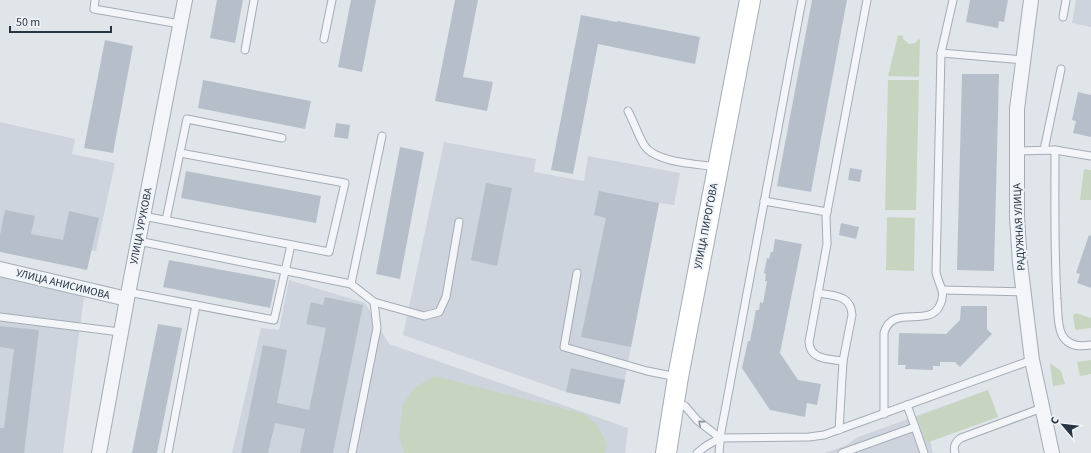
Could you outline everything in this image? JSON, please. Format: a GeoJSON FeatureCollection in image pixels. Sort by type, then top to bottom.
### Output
{"type":"FeatureCollection","features":[{"type":"Feature","properties":{"kind":"main road","name":"УЛИЦА ПИРОГОВА"},"geometry":{"type":"LineString","coordinates":[[666,453],[679,405],[720,190],[750,0]]}},
{"type":"Feature","properties":{"kind":"main road","name":"УЛИЦА ПИРОГОВА"},"geometry":{"type":"LineString","coordinates":[[724,168],[762,0]]}},
{"type":"Feature","properties":{"kind":"main road","name":"УЛИЦА ПИРОГОВА"},"geometry":{"type":"LineString","coordinates":[[679,453],[678,377],[720,190]]}},
{"type":"Feature","properties":{"kind":"street","name":"УЛИЦА УРУКОВА"},"geometry":{"type":"LineString","coordinates":[[99,453],[120,332],[185,0]]}},
{"type":"Feature","properties":{"kind":"street","name":"РАДУЖНАЯ УЛИЦА"},"geometry":{"type":"LineString","coordinates":[[1032,0],[1017,109],[1017,217],[1020,263],[1032,360],[1052,453]]}},
{"type":"Feature","properties":{"kind":"street","name":"УЛИЦА АНИСИМОВА"},"geometry":{"type":"LineString","coordinates":[[0,269],[128,296]]}},
{"type":"Feature","properties":{"kind":"lane"},"geometry":{"type":"LineString","coordinates":[[95,0],[94,9],[180,24]]}},
{"type":"Feature","properties":{"kind":"lane"},"geometry":{"type":"LineString","coordinates":[[245,50],[254,0]]}},
{"type":"Feature","properties":{"kind":"lane"},"geometry":{"type":"LineString","coordinates":[[324,39],[332,0]]}},
{"type":"Feature","properties":{"kind":"lane"},"geometry":{"type":"LineString","coordinates":[[719,453],[720,438],[802,0]]}},
{"type":"Feature","properties":{"kind":"lane"},"geometry":{"type":"LineString","coordinates":[[843,361],[817,356],[811,350],[809,342],[827,244],[825,223],[867,0]]}},
{"type":"Feature","properties":{"kind":"lane"},"geometry":{"type":"LineString","coordinates":[[884,414],[884,333],[886,327],[893,319],[931,315],[940,306],[942,299],[942,290],[936,272],[941,53],[953,0]]}},
{"type":"Feature","properties":{"kind":"lane"},"geometry":{"type":"LineString","coordinates":[[1063,17],[1066,0]]}},
{"type":"Feature","properties":{"kind":"lane"},"geometry":{"type":"LineString","coordinates":[[941,53],[1023,60]]}},
{"type":"Feature","properties":{"kind":"lane"},"geometry":{"type":"LineString","coordinates":[[1044,150],[1061,69]]}},
{"type":"Feature","properties":{"kind":"lane"},"geometry":{"type":"LineString","coordinates":[[628,111],[645,146],[653,154],[665,158],[724,168]]}},
{"type":"Feature","properties":{"kind":"lane"},"geometry":{"type":"LineString","coordinates":[[166,220],[187,119],[282,138]]}},
{"type":"Feature","properties":{"kind":"lane"},"geometry":{"type":"LineString","coordinates":[[351,284],[382,136]]}},
{"type":"Feature","properties":{"kind":"lane"},"geometry":{"type":"LineString","coordinates":[[1017,151],[1055,150],[1091,156]]}},
{"type":"Feature","properties":{"kind":"lane"},"geometry":{"type":"LineString","coordinates":[[1055,150],[1054,256],[1059,327],[1065,339],[1072,345],[1083,346],[1091,344]]}},
{"type":"Feature","properties":{"kind":"lane"},"geometry":{"type":"LineString","coordinates":[[143,216],[329,252],[345,183],[180,152]]}},
{"type":"Feature","properties":{"kind":"lane"},"geometry":{"type":"LineString","coordinates":[[764,200],[827,212]]}},
{"type":"Feature","properties":{"kind":"lane"},"geometry":{"type":"LineString","coordinates":[[138,241],[351,284],[374,302],[424,316],[438,312],[446,297],[459,222]]}},
{"type":"Feature","properties":{"kind":"lane"},"geometry":{"type":"LineString","coordinates":[[128,296],[196,305],[274,320],[291,245]]}},
{"type":"Feature","properties":{"kind":"lane"},"geometry":{"type":"LineString","coordinates":[[577,273],[564,348],[647,371],[678,377]]}},
{"type":"Feature","properties":{"kind":"lane"},"geometry":{"type":"LineString","coordinates":[[942,290],[1024,292]]}},
{"type":"Feature","properties":{"kind":"lane"},"geometry":{"type":"LineString","coordinates":[[818,293],[841,297],[847,301],[852,315],[843,361],[839,430]]}},
{"type":"Feature","properties":{"kind":"lane"},"geometry":{"type":"LineString","coordinates":[[352,453],[377,328],[374,302]]}},
{"type":"Feature","properties":{"kind":"lane"},"geometry":{"type":"LineString","coordinates":[[168,453],[196,305]]}},
{"type":"Feature","properties":{"kind":"lane"},"geometry":{"type":"LineString","coordinates":[[0,317],[120,332]]}},
{"type":"Feature","properties":{"kind":"lane"},"geometry":{"type":"LineString","coordinates":[[697,453],[720,438],[815,437],[907,406],[1032,360]]}},
{"type":"Feature","properties":{"kind":"lane"},"geometry":{"type":"LineString","coordinates":[[679,405],[720,438]]}},
{"type":"Feature","properties":{"kind":"lane"},"geometry":{"type":"LineString","coordinates":[[907,406],[924,453]]}},
{"type":"Feature","properties":{"kind":"lane"},"geometry":{"type":"LineString","coordinates":[[955,453],[954,446],[961,438],[1042,408]]}},
{"type":"Feature","properties":{"kind":"lane"},"geometry":{"type":"LineString","coordinates":[[842,453],[914,427]]}},
{"type":"Feature","properties":{"kind":"shaded area"},"geometry":{"type":"Polygon","coordinates":[[[1076,0],[1091,0],[1091,27],[1072,23],[1076,0]]]}},
{"type":"Feature","properties":{"kind":"shaded area"},"geometry":{"type":"Polygon","coordinates":[[[0,122],[75,139],[72,154],[115,163],[96,251],[0,231],[0,122]]]}},
{"type":"Feature","properties":{"kind":"shaded area"},"geometry":{"type":"Polygon","coordinates":[[[444,142],[536,159],[534,172],[584,181],[588,156],[680,173],[674,205],[659,203],[620,404],[566,392],[403,335],[444,142]]]}},
{"type":"Feature","properties":{"kind":"shaded area"},"geometry":{"type":"Polygon","coordinates":[[[0,277],[84,297],[63,453],[0,453],[0,277]]]}},
{"type":"Feature","properties":{"kind":"shaded area"},"geometry":{"type":"Polygon","coordinates":[[[289,280],[365,303],[389,344],[628,428],[625,453],[232,453],[261,328],[279,330],[289,280]]]}},
{"type":"Feature","properties":{"kind":"shaded area"},"geometry":{"type":"Polygon","coordinates":[[[988,390],[998,417],[930,441],[933,453],[824,453],[845,446],[858,437],[988,390]]]}},
{"type":"Feature","properties":{"kind":"green space"},"geometry":{"type":"Polygon","coordinates":[[[898,35],[903,36],[903,39],[909,44],[915,43],[919,39],[920,40],[919,77],[888,76],[898,35]]]}},
{"type":"Feature","properties":{"kind":"green space"},"geometry":{"type":"Polygon","coordinates":[[[888,80],[919,80],[916,210],[885,210],[888,80]]]}},
{"type":"Feature","properties":{"kind":"green space"},"geometry":{"type":"Polygon","coordinates":[[[1084,169],[1091,170],[1091,200],[1080,200],[1084,169]]]}},
{"type":"Feature","properties":{"kind":"green space"},"geometry":{"type":"Polygon","coordinates":[[[887,217],[915,218],[914,271],[886,270],[887,217]]]}},
{"type":"Feature","properties":{"kind":"green space"},"geometry":{"type":"Polygon","coordinates":[[[1076,313],[1091,318],[1091,328],[1075,329],[1073,315],[1076,313]]]}},
{"type":"Feature","properties":{"kind":"green space"},"geometry":{"type":"Polygon","coordinates":[[[1091,360],[1091,374],[1080,376],[1077,362],[1091,360]]]}},
{"type":"Feature","properties":{"kind":"green space"},"geometry":{"type":"Polygon","coordinates":[[[1050,363],[1061,371],[1065,384],[1053,386],[1050,363]]]}},
{"type":"Feature","properties":{"kind":"green space"},"geometry":{"type":"Polygon","coordinates":[[[435,376],[584,414],[598,426],[607,445],[604,453],[404,453],[399,435],[403,404],[415,387],[435,376]]]}},
{"type":"Feature","properties":{"kind":"green space"},"geometry":{"type":"Polygon","coordinates":[[[988,390],[998,417],[926,443],[917,417],[988,390]]]}},
{"type":"Feature","properties":{"kind":"building"},"geometry":{"type":"Polygon","coordinates":[[[217,0],[243,0],[235,43],[210,38],[217,0]]]}},
{"type":"Feature","properties":{"kind":"building"},"geometry":{"type":"Polygon","coordinates":[[[351,0],[376,0],[362,72],[338,67],[351,0]]]}},
{"type":"Feature","properties":{"kind":"building"},"geometry":{"type":"Polygon","coordinates":[[[455,0],[478,0],[463,77],[493,82],[487,111],[435,101],[455,0]]]}},
{"type":"Feature","properties":{"kind":"building"},"geometry":{"type":"Polygon","coordinates":[[[812,0],[847,0],[811,192],[777,186],[812,0]]]}},
{"type":"Feature","properties":{"kind":"building"},"geometry":{"type":"Polygon","coordinates":[[[970,0],[1008,0],[1004,22],[999,21],[998,28],[966,22],[970,0]]]}},
{"type":"Feature","properties":{"kind":"building"},"geometry":{"type":"Polygon","coordinates":[[[581,15],[700,37],[695,64],[598,44],[573,174],[551,170],[581,15]]]}},
{"type":"Feature","properties":{"kind":"building"},"geometry":{"type":"Polygon","coordinates":[[[105,40],[133,46],[113,153],[84,148],[105,40]]]}},
{"type":"Feature","properties":{"kind":"building"},"geometry":{"type":"Polygon","coordinates":[[[962,74],[999,74],[994,271],[957,270],[962,74]]]}},
{"type":"Feature","properties":{"kind":"building"},"geometry":{"type":"Polygon","coordinates":[[[203,80],[311,101],[305,129],[198,108],[203,80]]]}},
{"type":"Feature","properties":{"kind":"building"},"geometry":{"type":"Polygon","coordinates":[[[1078,92],[1091,95],[1091,137],[1073,133],[1076,121],[1072,120],[1078,92]]]}},
{"type":"Feature","properties":{"kind":"building"},"geometry":{"type":"Polygon","coordinates":[[[336,123],[350,125],[348,139],[334,137],[336,123]]]}},
{"type":"Feature","properties":{"kind":"building"},"geometry":{"type":"Polygon","coordinates":[[[400,147],[424,152],[400,279],[376,274],[400,147]]]}},
{"type":"Feature","properties":{"kind":"building"},"geometry":{"type":"Polygon","coordinates":[[[850,168],[862,170],[860,182],[848,180],[850,168]]]}},
{"type":"Feature","properties":{"kind":"building"},"geometry":{"type":"Polygon","coordinates":[[[186,171],[321,196],[316,223],[181,198],[186,171]]]}},
{"type":"Feature","properties":{"kind":"building"},"geometry":{"type":"Polygon","coordinates":[[[486,183],[512,188],[497,266],[471,260],[486,183]]]}},
{"type":"Feature","properties":{"kind":"building"},"geometry":{"type":"Polygon","coordinates":[[[599,191],[659,203],[631,347],[581,337],[606,218],[594,215],[599,191]]]}},
{"type":"Feature","properties":{"kind":"building"},"geometry":{"type":"Polygon","coordinates":[[[5,210],[35,216],[31,234],[63,240],[69,211],[99,218],[87,270],[0,252],[0,234],[5,210]]]}},
{"type":"Feature","properties":{"kind":"building"},"geometry":{"type":"Polygon","coordinates":[[[841,223],[859,227],[856,239],[839,235],[841,223]]]}},
{"type":"Feature","properties":{"kind":"building"},"geometry":{"type":"Polygon","coordinates":[[[1089,235],[1091,236],[1091,288],[1077,283],[1080,274],[1076,273],[1089,235]]]}},
{"type":"Feature","properties":{"kind":"building"},"geometry":{"type":"Polygon","coordinates":[[[775,239],[802,244],[780,353],[798,380],[821,384],[817,405],[807,403],[805,417],[770,410],[742,368],[748,341],[750,341],[756,310],[759,310],[760,302],[763,303],[767,281],[765,281],[766,274],[764,273],[767,258],[769,259],[771,252],[773,252],[775,239]]]}},
{"type":"Feature","properties":{"kind":"building"},"geometry":{"type":"Polygon","coordinates":[[[169,260],[276,280],[270,308],[163,287],[169,260]]]}},
{"type":"Feature","properties":{"kind":"building"},"geometry":{"type":"Polygon","coordinates":[[[325,297],[363,305],[333,453],[300,453],[305,429],[275,423],[268,453],[241,453],[263,345],[287,350],[277,403],[309,410],[326,328],[306,324],[311,302],[323,305],[325,297]]]}},
{"type":"Feature","properties":{"kind":"building"},"geometry":{"type":"Polygon","coordinates":[[[961,306],[987,306],[987,329],[992,334],[960,367],[955,362],[940,362],[940,366],[933,366],[933,370],[905,369],[906,365],[898,365],[899,333],[946,334],[960,320],[961,306]]]}},
{"type":"Feature","properties":{"kind":"building"},"geometry":{"type":"Polygon","coordinates":[[[158,324],[182,328],[157,453],[132,453],[158,324]]]}},
{"type":"Feature","properties":{"kind":"building"},"geometry":{"type":"Polygon","coordinates":[[[0,326],[39,330],[24,453],[0,453],[0,428],[4,428],[14,349],[0,347],[0,326]]]}},
{"type":"Feature","properties":{"kind":"building"},"geometry":{"type":"Polygon","coordinates":[[[571,368],[625,380],[620,404],[566,392],[571,368]]]}}]}
